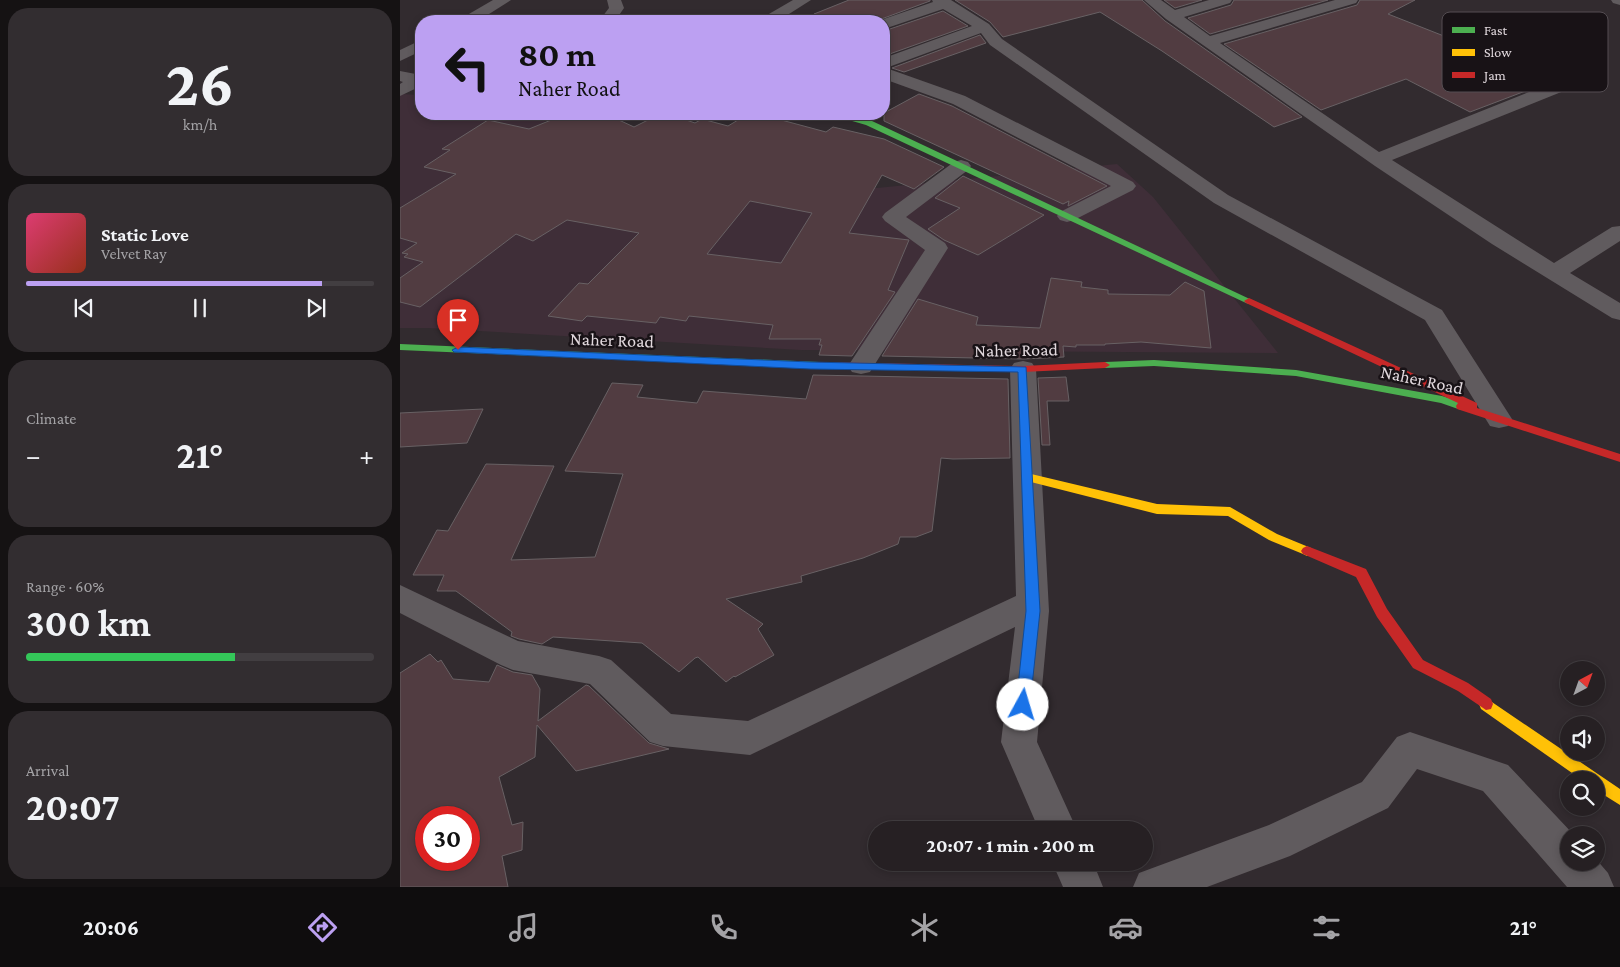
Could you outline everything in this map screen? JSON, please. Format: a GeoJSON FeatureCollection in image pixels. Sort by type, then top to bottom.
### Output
{"type":"FeatureCollection","features":[{"type":"Feature","properties":{"kind":"street"},"geometry":{"type":"LineString","coordinates":[[478,15],[504,0]]}},
{"type":"Feature","properties":{"kind":"street"},"geometry":{"type":"LineString","coordinates":[[612,15],[617,8],[614,0]]}},
{"type":"Feature","properties":{"kind":"street"},"geometry":{"type":"LineString","coordinates":[[778,15],[804,0]]}},
{"type":"Feature","properties":{"kind":"street"},"geometry":{"type":"LineString","coordinates":[[1153,0],[1171,16],[1378,159],[1554,273],[1620,313]]}},
{"type":"Feature","properties":{"kind":"street"},"geometry":{"type":"LineString","coordinates":[[1171,16],[1226,0]]}},
{"type":"Feature","properties":{"kind":"street"},"geometry":{"type":"LineString","coordinates":[[1208,41],[1351,0]]}},
{"type":"Feature","properties":{"kind":"street"},"geometry":{"type":"LineString","coordinates":[[890,22],[943,2],[984,27],[996,42],[1221,199],[1434,315],[1499,419]]}},
{"type":"Feature","properties":{"kind":"street"},"geometry":{"type":"LineString","coordinates":[[890,62],[984,27]]}},
{"type":"Feature","properties":{"kind":"street"},"geometry":{"type":"LineString","coordinates":[[400,56],[415,48]]}},
{"type":"Feature","properties":{"kind":"street"},"geometry":{"type":"LineString","coordinates":[[890,74],[960,100],[1126,186],[1067,216]]}},
{"type":"Feature","properties":{"kind":"street"},"geometry":{"type":"LineString","coordinates":[[400,76],[415,79]]}},
{"type":"Feature","properties":{"kind":"street"},"geometry":{"type":"LineString","coordinates":[[400,91],[415,82]]}},
{"type":"Feature","properties":{"kind":"street"},"geometry":{"type":"LineString","coordinates":[[1378,159],[1545,92]]}},
{"type":"Feature","properties":{"kind":"street"},"geometry":{"type":"LineString","coordinates":[[857,120],[869,123],[1499,419]]}},
{"type":"Feature","properties":{"kind":"street"},"geometry":{"type":"LineString","coordinates":[[861,366],[937,248],[892,217],[961,166]]}},
{"type":"Feature","properties":{"kind":"street"},"geometry":{"type":"LineString","coordinates":[[1554,273],[1620,232]]}},
{"type":"Feature","properties":{"kind":"street","name":"Naher Road"},"geometry":{"type":"LineString","coordinates":[[400,347],[554,355],[861,366],[1023,369],[1154,363],[1296,373],[1442,400],[1620,458]]}},
{"type":"Feature","properties":{"kind":"street"},"geometry":{"type":"LineString","coordinates":[[1023,369],[1033,603],[1019,742],[1054,821]]}},
{"type":"Feature","properties":{"kind":"street"},"geometry":{"type":"LineString","coordinates":[[1027,477],[1158,509],[1230,512],[1273,537],[1361,573],[1382,613],[1418,664],[1463,687],[1620,798]]}},
{"type":"Feature","properties":{"kind":"street"},"geometry":{"type":"LineString","coordinates":[[400,598],[513,655],[599,671],[663,730],[750,738],[1033,603]]}},
{"type":"Feature","properties":{"kind":"street"},"geometry":{"type":"LineString","coordinates":[[1153,887],[1276,842],[1375,795],[1410,749],[1495,778],[1560,850]]}},
{"type":"Feature","properties":{"kind":"street"},"geometry":{"type":"LineString","coordinates":[[1076,871],[1083,887]]}},
{"type":"Feature","properties":{"kind":"street"},"geometry":{"type":"LineString","coordinates":[[1580,871],[1594,887]]}},
{"type":"Feature","properties":{"kind":"shaded area"},"geometry":{"type":"Polygon","coordinates":[[[400,94],[415,95],[415,120],[542,120],[578,138],[687,146],[877,188],[1117,164],[1153,197],[1278,353],[801,350],[428,328],[400,328],[400,94]]]}},
{"type":"Feature","properties":{"kind":"building"},"geometry":{"type":"Polygon","coordinates":[[[849,0],[930,0],[890,16],[814,14],[849,0]]]}},
{"type":"Feature","properties":{"kind":"building"},"geometry":{"type":"Polygon","coordinates":[[[955,0],[1142,0],[1165,21],[1302,117],[1274,127],[1162,51],[1100,12],[1003,37],[990,22],[955,0]]]}},
{"type":"Feature","properties":{"kind":"building"},"geometry":{"type":"Polygon","coordinates":[[[1164,0],[1202,0],[1175,8],[1164,0]]]}},
{"type":"Feature","properties":{"kind":"building"},"geometry":{"type":"Polygon","coordinates":[[[1234,0],[1328,0],[1210,34],[1188,18],[1231,5],[1234,0]]]}},
{"type":"Feature","properties":{"kind":"building"},"geometry":{"type":"Polygon","coordinates":[[[1360,0],[1415,0],[1388,14],[1442,35],[1442,92],[1523,92],[1470,112],[1406,79],[1321,110],[1224,44],[1357,5],[1360,0]]]}},
{"type":"Feature","properties":{"kind":"building"},"geometry":{"type":"Polygon","coordinates":[[[943,11],[968,26],[890,54],[890,29],[943,11]]]}},
{"type":"Feature","properties":{"kind":"building"},"geometry":{"type":"Polygon","coordinates":[[[980,35],[986,43],[904,72],[892,68],[980,35]]]}},
{"type":"Feature","properties":{"kind":"building"},"geometry":{"type":"Polygon","coordinates":[[[919,94],[952,106],[1107,186],[1068,206],[1069,201],[1063,204],[884,121],[890,120],[890,110],[919,94]]]}},
{"type":"Feature","properties":{"kind":"building"},"geometry":{"type":"Polygon","coordinates":[[[488,120],[529,129],[551,120],[619,120],[634,127],[648,120],[686,120],[695,123],[706,120],[728,126],[738,120],[781,120],[826,132],[833,127],[884,139],[944,167],[914,189],[882,175],[849,233],[909,240],[888,290],[895,292],[852,356],[819,355],[822,345],[819,345],[821,339],[769,339],[773,325],[689,316],[686,321],[660,317],[656,323],[587,316],[582,321],[548,316],[579,283],[588,284],[639,233],[567,220],[533,241],[516,234],[420,307],[400,302],[400,278],[423,262],[404,257],[408,254],[402,253],[417,243],[400,238],[400,208],[456,174],[424,167],[450,150],[442,149],[488,120]],[[750,201],[707,254],[781,263],[812,213],[750,201]]]}},
{"type":"Feature","properties":{"kind":"building"},"geometry":{"type":"Polygon","coordinates":[[[963,176],[1044,215],[978,255],[944,240],[928,229],[960,208],[935,198],[963,176]]]}},
{"type":"Feature","properties":{"kind":"building"},"geometry":{"type":"Polygon","coordinates":[[[1051,278],[1082,282],[1081,287],[1108,290],[1108,294],[1170,295],[1185,282],[1204,291],[1211,348],[1141,342],[1076,345],[1076,347],[1063,346],[1064,357],[1023,359],[882,356],[918,299],[978,317],[976,325],[1040,328],[1051,278]]]}},
{"type":"Feature","properties":{"kind":"building"},"geometry":{"type":"Polygon","coordinates":[[[813,375],[1008,379],[1010,458],[941,458],[932,531],[916,537],[900,537],[898,544],[863,558],[801,576],[802,582],[726,599],[763,624],[758,629],[774,655],[726,682],[698,657],[679,672],[642,643],[553,637],[542,644],[519,639],[511,636],[512,632],[456,591],[437,591],[444,575],[413,575],[437,530],[448,531],[486,464],[554,466],[511,560],[595,557],[623,474],[565,471],[612,383],[643,385],[637,397],[697,403],[703,391],[806,399],[813,375]]]}},
{"type":"Feature","properties":{"kind":"building"},"geometry":{"type":"Polygon","coordinates":[[[1066,377],[1069,401],[1047,401],[1050,445],[1042,445],[1038,378],[1066,377]]]}},
{"type":"Feature","properties":{"kind":"building"},"geometry":{"type":"Polygon","coordinates":[[[483,409],[467,443],[400,447],[400,413],[483,409]]]}},
{"type":"Feature","properties":{"kind":"building"},"geometry":{"type":"Polygon","coordinates":[[[430,654],[438,662],[441,660],[453,679],[489,682],[497,665],[513,672],[532,675],[540,689],[538,721],[586,685],[589,686],[649,743],[669,749],[576,771],[537,725],[535,757],[499,777],[512,825],[523,822],[522,850],[502,856],[508,887],[400,887],[400,673],[430,654]]]}},
{"type":"Feature","properties":{"kind":"traffic: fast"},"geometry":{"type":"LineString","coordinates":[[857,120],[869,123],[1249,301]]}},
{"type":"Feature","properties":{"kind":"traffic: fast"},"geometry":{"type":"LineString","coordinates":[[400,347],[819,365]]}},
{"type":"Feature","properties":{"kind":"traffic: fast"},"geometry":{"type":"LineString","coordinates":[[1105,365],[1154,363],[1296,373],[1442,400],[1461,406]]}},
{"type":"Feature","properties":{"kind":"traffic: slow"},"geometry":{"type":"LineString","coordinates":[[1027,477],[1157,509],[1230,512],[1273,537],[1307,551]]}},
{"type":"Feature","properties":{"kind":"traffic: slow"},"geometry":{"type":"LineString","coordinates":[[1486,704],[1620,798]]}},
{"type":"Feature","properties":{"kind":"traffic: jam"},"geometry":{"type":"LineString","coordinates":[[1249,301],[1473,406]]}},
{"type":"Feature","properties":{"kind":"traffic: jam"},"geometry":{"type":"LineString","coordinates":[[819,365],[1023,369],[1105,365]]}},
{"type":"Feature","properties":{"kind":"traffic: jam"},"geometry":{"type":"LineString","coordinates":[[1461,406],[1620,458]]}},
{"type":"Feature","properties":{"kind":"traffic: jam"},"geometry":{"type":"LineString","coordinates":[[1307,551],[1361,573],[1382,613],[1418,664],[1463,687],[1486,704]]}},
{"type":"Feature","properties":{"kind":"route"},"geometry":{"type":"LineString","coordinates":[[458,350],[810,365],[1023,369],[1033,611],[1023,705]]}}]}
